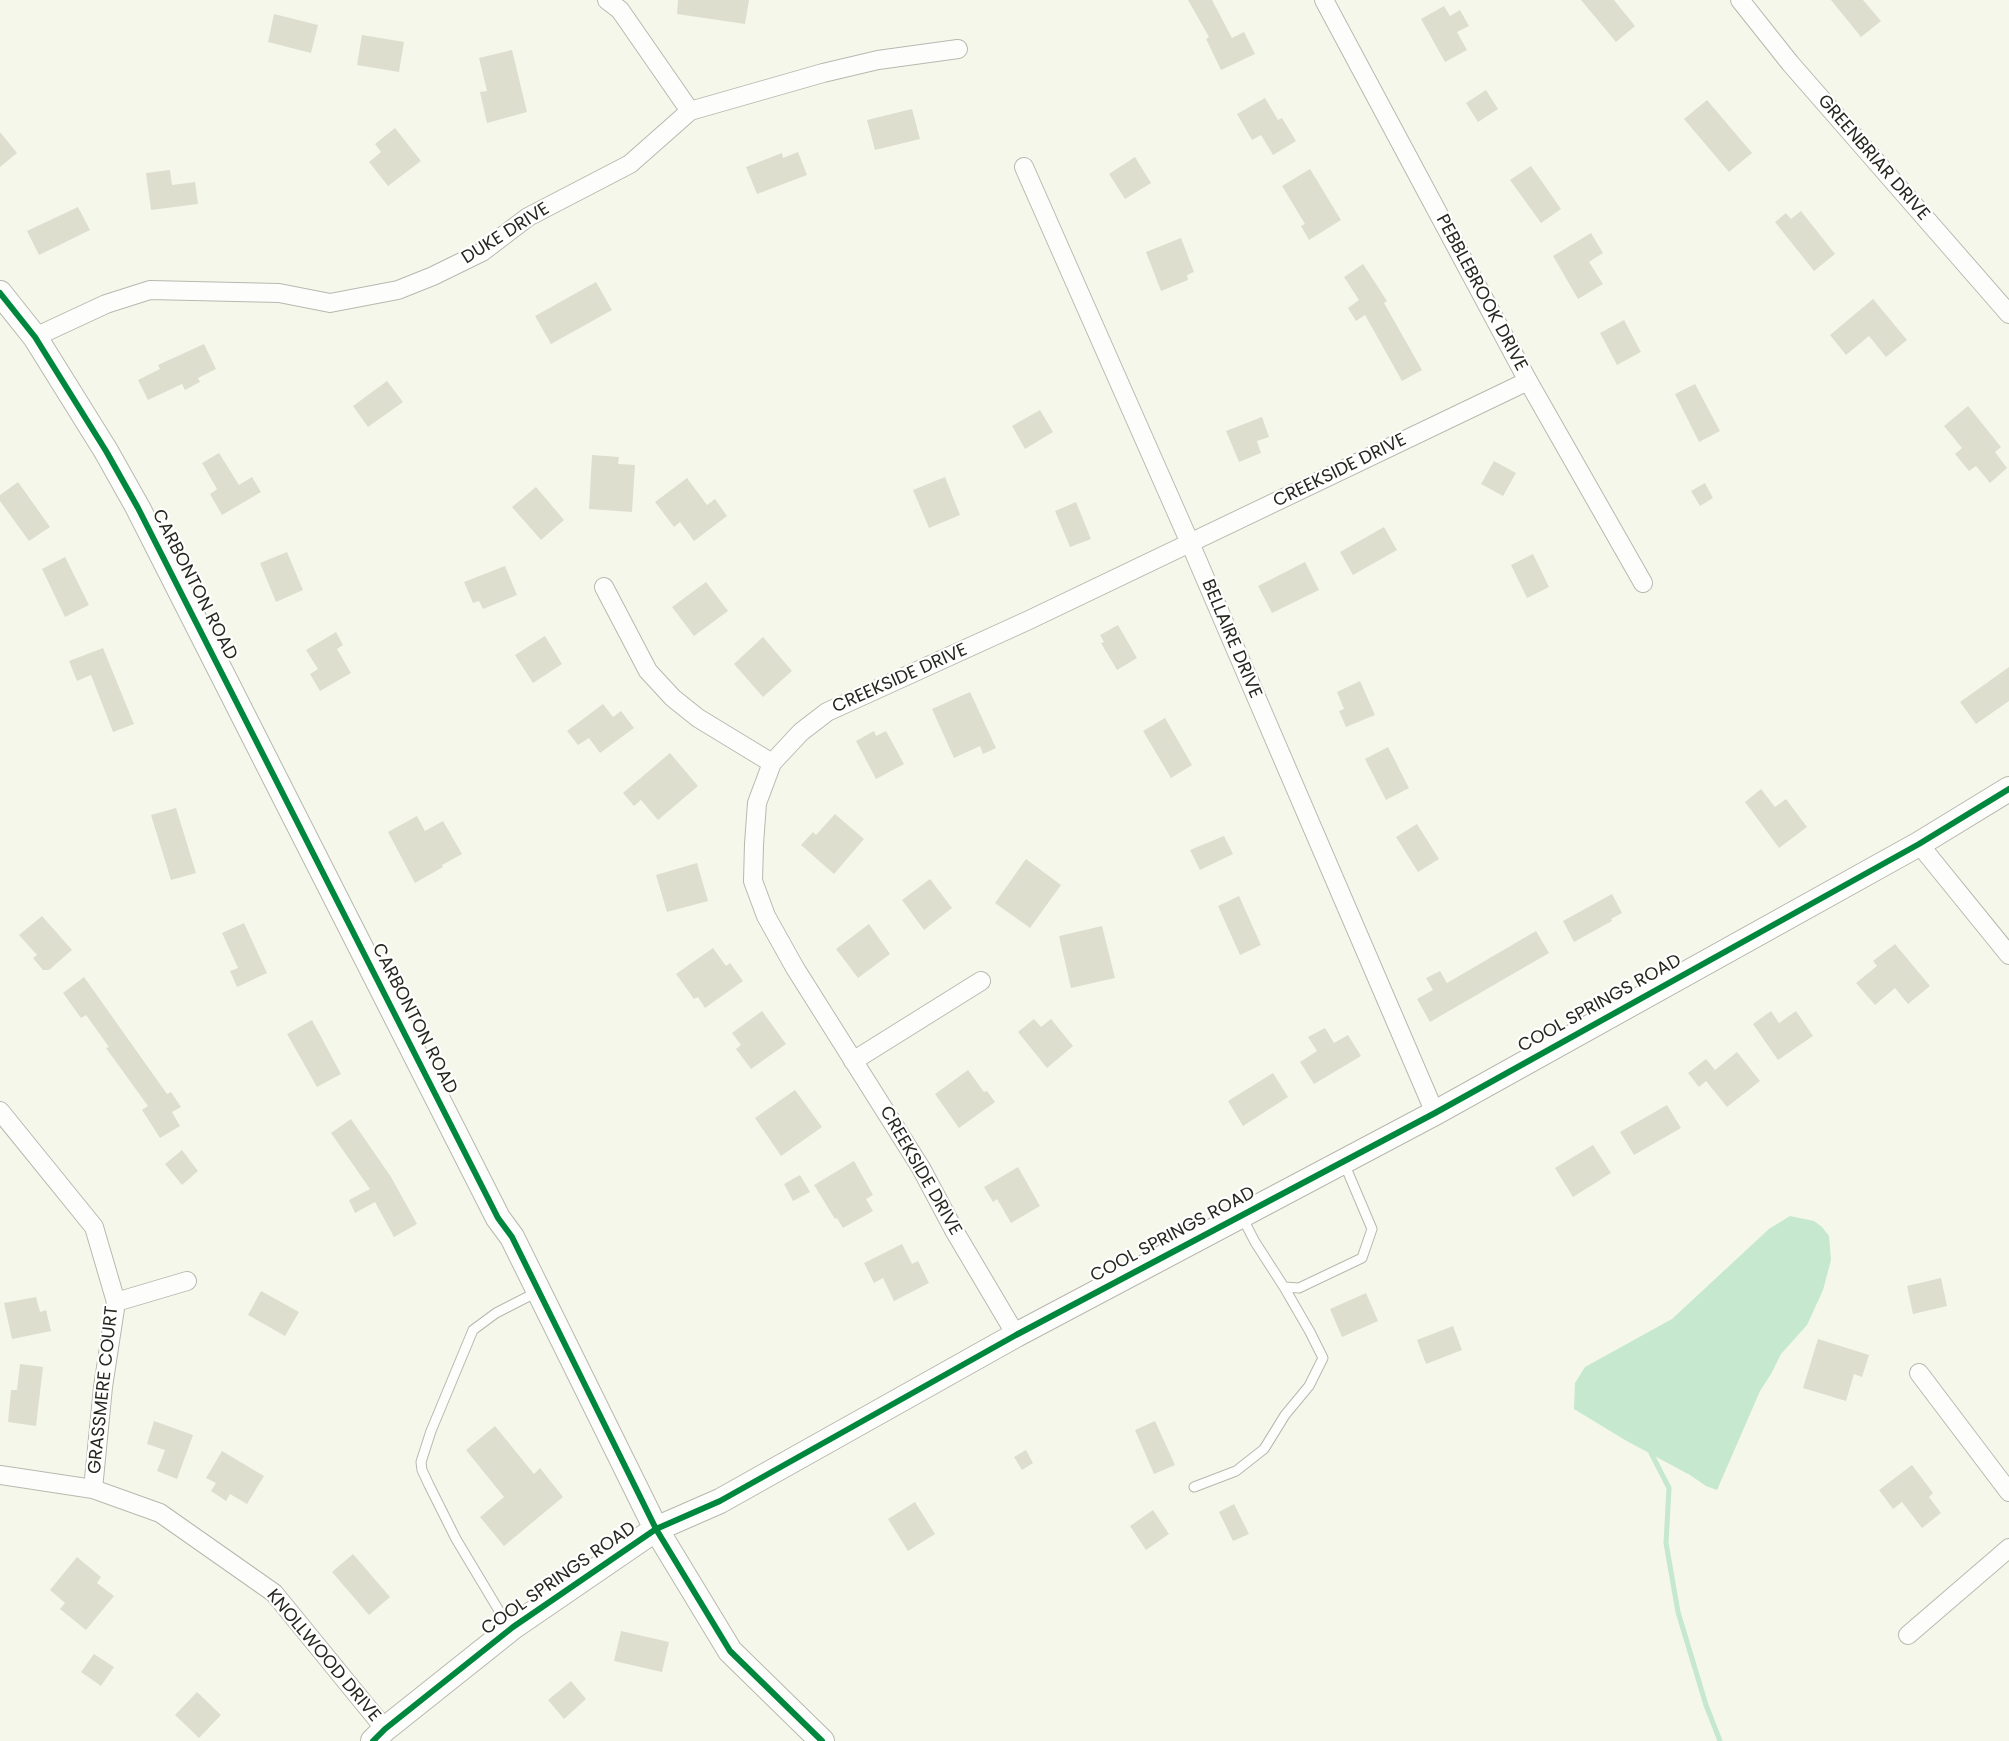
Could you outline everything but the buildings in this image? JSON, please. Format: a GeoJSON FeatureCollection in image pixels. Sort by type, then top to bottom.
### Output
{"type":"FeatureCollection","features":[{"type":"Feature","properties":{"kind":"street"},"geometry":{"type":"LineString","coordinates":[[607,0],[620,10],[690,111]]}},
{"type":"Feature","properties":{"kind":"street","name":"PEBBLEBROOK DRIVE"},"geometry":{"type":"LineString","coordinates":[[1324,0],[1528,381],[1643,584]]}},
{"type":"Feature","properties":{"kind":"street","name":"GREENBRIAR DRIVE"},"geometry":{"type":"LineString","coordinates":[[1740,0],[1790,63],[2009,314]]}},
{"type":"Feature","properties":{"kind":"street","name":"DUKE DRIVE"},"geometry":{"type":"LineString","coordinates":[[34,338],[106,304],[150,290],[279,293],[330,303],[398,291],[482,252],[528,217],[630,164],[690,111],[823,73],[878,60],[958,49]]}},
{"type":"Feature","properties":{"kind":"street","name":"BELLAIRE DRIVE"},"geometry":{"type":"LineString","coordinates":[[1024,166],[1190,543],[1435,1113]]}},
{"type":"Feature","properties":{"kind":"street","name":"CARBONTON ROAD"},"geometry":{"type":"LineString","coordinates":[[0,292],[34,338],[106,451],[138,508],[498,1218],[512,1237],[656,1529],[730,1651],[822,1741]]}},
{"type":"Feature","properties":{"kind":"street","name":"CREEKSIDE DRIVE"},"geometry":{"type":"LineString","coordinates":[[1016,1335],[921,1168],[795,968],[766,916],[753,881],[757,803],[772,763],[801,732],[827,712],[1029,620],[1528,381]]}},
{"type":"Feature","properties":{"kind":"street"},"geometry":{"type":"LineString","coordinates":[[604,587],[648,671],[673,698],[698,718],[772,763]]}},
{"type":"Feature","properties":{"kind":"street","name":"COOL SPRINGS ROAD"},"geometry":{"type":"LineString","coordinates":[[379,1735],[510,1629],[656,1529],[720,1501],[1016,1335],[1435,1113],[1919,844],[2009,789]]}},
{"type":"Feature","properties":{"kind":"street"},"geometry":{"type":"LineString","coordinates":[[1919,844],[2009,955]]}},
{"type":"Feature","properties":{"kind":"street"},"geometry":{"type":"LineString","coordinates":[[853,1061],[981,981]]}},
{"type":"Feature","properties":{"kind":"street","name":"GRASSMERE COURT"},"geometry":{"type":"LineString","coordinates":[[0,1111],[94,1227],[116,1302],[103,1387],[93,1489]]}},
{"type":"Feature","properties":{"kind":"street"},"geometry":{"type":"LineString","coordinates":[[116,1302],[187,1281]]}},
{"type":"Feature","properties":{"kind":"street"},"geometry":{"type":"LineString","coordinates":[[1919,1373],[2009,1492]]}},
{"type":"Feature","properties":{"kind":"street","name":"KNOLLWOOD DRIVE"},"geometry":{"type":"LineString","coordinates":[[0,1475],[93,1489],[160,1513],[274,1593],[379,1735]]}},
{"type":"Feature","properties":{"kind":"street"},"geometry":{"type":"LineString","coordinates":[[1908,1635],[2009,1548]]}},
{"type":"Feature","properties":{"kind":"lane"},"geometry":{"type":"LineString","coordinates":[[1284,1287],[1299,1288],[1362,1258],[1372,1228],[1343,1161]]}},
{"type":"Feature","properties":{"kind":"lane"},"geometry":{"type":"LineString","coordinates":[[1194,1487],[1236,1471],[1264,1449],[1285,1415],[1309,1386],[1323,1358],[1241,1216]]}},
{"type":"Feature","properties":{"kind":"lane"},"geometry":{"type":"LineString","coordinates":[[510,1629],[456,1539],[422,1470],[422,1462],[431,1431],[473,1330],[496,1313],[539,1291]]}},
{"type":"Feature","properties":{"kind":"shaded area"},"geometry":{"type":"Polygon","coordinates":[[[1790,1216],[1814,1221],[1822,1227],[1829,1236],[1831,1260],[1823,1290],[1807,1325],[1781,1354],[1760,1391],[1717,1490],[1706,1486],[1574,1409],[1575,1383],[1585,1367],[1672,1319],[1769,1229],[1790,1216]]]}},
{"type":"Feature","properties":{"kind":"waterway"},"geometry":{"type":"LineString","coordinates":[[1655,1450],[1651,1453],[1669,1488],[1666,1543],[1678,1612],[1706,1705],[1720,1741]]}},
{"type":"Feature","properties":{"kind":"cycle path"},"geometry":{"type":"LineString","coordinates":[[0,293],[35,337],[106,451],[138,508],[498,1218],[512,1237],[656,1529],[730,1651],[822,1741]]}},
{"type":"Feature","properties":{"kind":"cycle path"},"geometry":{"type":"LineString","coordinates":[[373,1741],[513,1627],[656,1529],[720,1501],[1016,1335],[1435,1113],[1919,844],[2009,789]]}}]}
